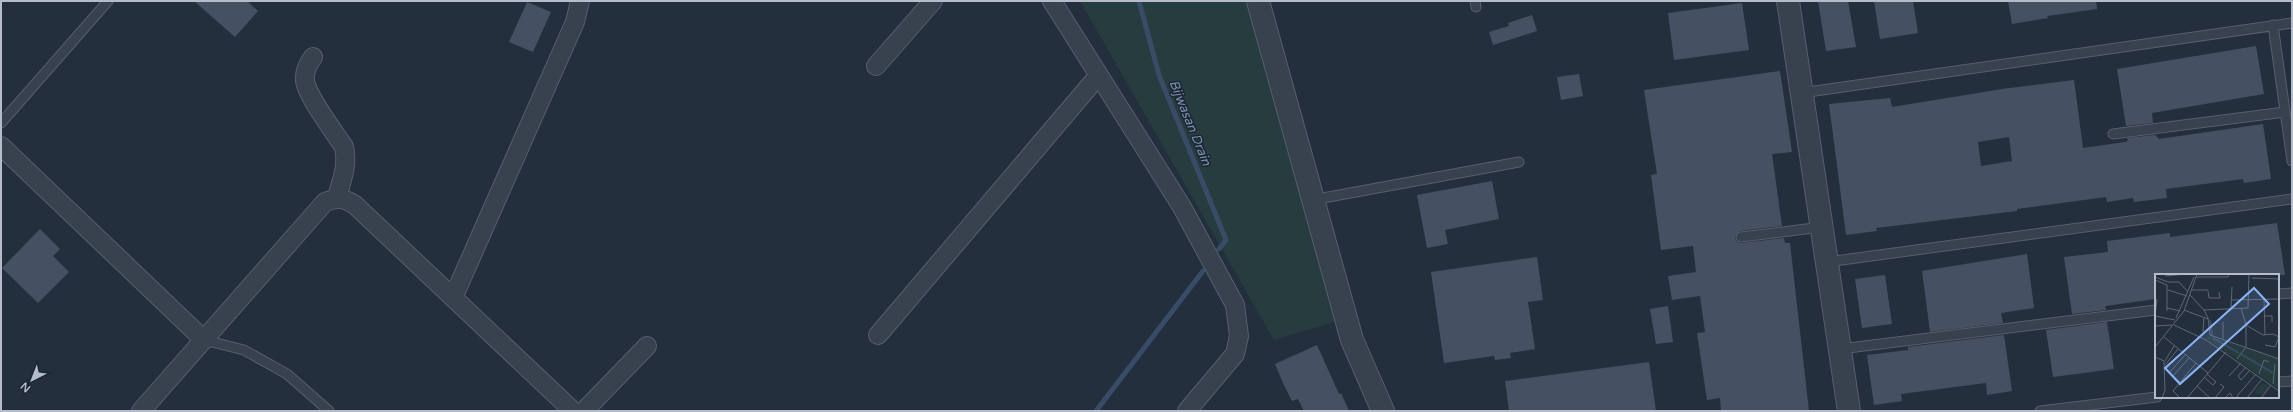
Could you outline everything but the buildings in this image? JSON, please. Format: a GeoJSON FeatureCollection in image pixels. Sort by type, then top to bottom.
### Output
{"type":"FeatureCollection","features":[{"type":"Feature","properties":{"kind":"street"},"geometry":{"type":"LineString","coordinates":[[453,298],[575,22],[580,1]]}},
{"type":"Feature","properties":{"kind":"street"},"geometry":{"type":"LineString","coordinates":[[876,66],[933,1]]}},
{"type":"Feature","properties":{"kind":"street"},"geometry":{"type":"LineString","coordinates":[[1052,1],[1182,207],[1235,305],[1239,336],[1235,354],[1187,411]]}},
{"type":"Feature","properties":{"kind":"street"},"geometry":{"type":"LineString","coordinates":[[1258,1],[1352,340],[1383,411]]}},
{"type":"Feature","properties":{"kind":"street"},"geometry":{"type":"LineString","coordinates":[[1272,1],[1355,316],[1396,411]]}},
{"type":"Feature","properties":{"kind":"street"},"geometry":{"type":"LineString","coordinates":[[1788,1],[1849,411]]}},
{"type":"Feature","properties":{"kind":"street"},"geometry":{"type":"LineString","coordinates":[[313,57],[306,67],[305,80],[311,94],[344,147],[346,157],[346,166],[337,197]]}},
{"type":"Feature","properties":{"kind":"street"},"geometry":{"type":"LineString","coordinates":[[878,335],[1098,76]]}},
{"type":"Feature","properties":{"kind":"street"},"geometry":{"type":"LineString","coordinates":[[1,146],[204,340]]}},
{"type":"Feature","properties":{"kind":"street"},"geometry":{"type":"LineString","coordinates":[[141,411],[325,202],[337,197],[355,205],[573,411]]}},
{"type":"Feature","properties":{"kind":"street"},"geometry":{"type":"LineString","coordinates":[[584,411],[647,346]]}},
{"type":"Feature","properties":{"kind":"lane"},"geometry":{"type":"LineString","coordinates":[[1,123],[108,1]]}},
{"type":"Feature","properties":{"kind":"lane"},"geometry":{"type":"LineString","coordinates":[[1802,93],[2292,23]]}},
{"type":"Feature","properties":{"kind":"lane"},"geometry":{"type":"LineString","coordinates":[[2273,25],[2292,161]]}},
{"type":"Feature","properties":{"kind":"lane"},"geometry":{"type":"LineString","coordinates":[[2113,134],[2285,112]]}},
{"type":"Feature","properties":{"kind":"lane"},"geometry":{"type":"LineString","coordinates":[[1323,198],[1519,162]]}},
{"type":"Feature","properties":{"kind":"lane"},"geometry":{"type":"LineString","coordinates":[[1827,262],[2292,199]]}},
{"type":"Feature","properties":{"kind":"lane"},"geometry":{"type":"LineString","coordinates":[[1741,237],[1822,227]]}},
{"type":"Feature","properties":{"kind":"lane"},"geometry":{"type":"LineString","coordinates":[[2279,294],[2292,293]]}},
{"type":"Feature","properties":{"kind":"lane"},"geometry":{"type":"LineString","coordinates":[[1840,349],[2155,310]]}},
{"type":"Feature","properties":{"kind":"lane"},"geometry":{"type":"LineString","coordinates":[[204,340],[244,350],[286,374],[329,411]]}},
{"type":"Feature","properties":{"kind":"lane"},"geometry":{"type":"LineString","coordinates":[[2279,382],[2292,381]]}},
{"type":"Feature","properties":{"kind":"lane"},"geometry":{"type":"LineString","coordinates":[[2040,411],[2155,397]]}},
{"type":"Feature","properties":{"kind":"green space"},"geometry":{"type":"Polygon","coordinates":[[[1080,1],[1248,1],[1263,65],[1338,321],[1274,340],[1080,1]]]}},
{"type":"Feature","properties":{"kind":"waterway","name":"Bijwasan Drain"},"geometry":{"type":"LineString","coordinates":[[1139,1],[1159,75],[1226,240],[1219,249]]}},
{"type":"Feature","properties":{"kind":"waterway","name":"Bijwasan Drain"},"geometry":{"type":"LineString","coordinates":[[1096,411],[1203,271]]}}]}
